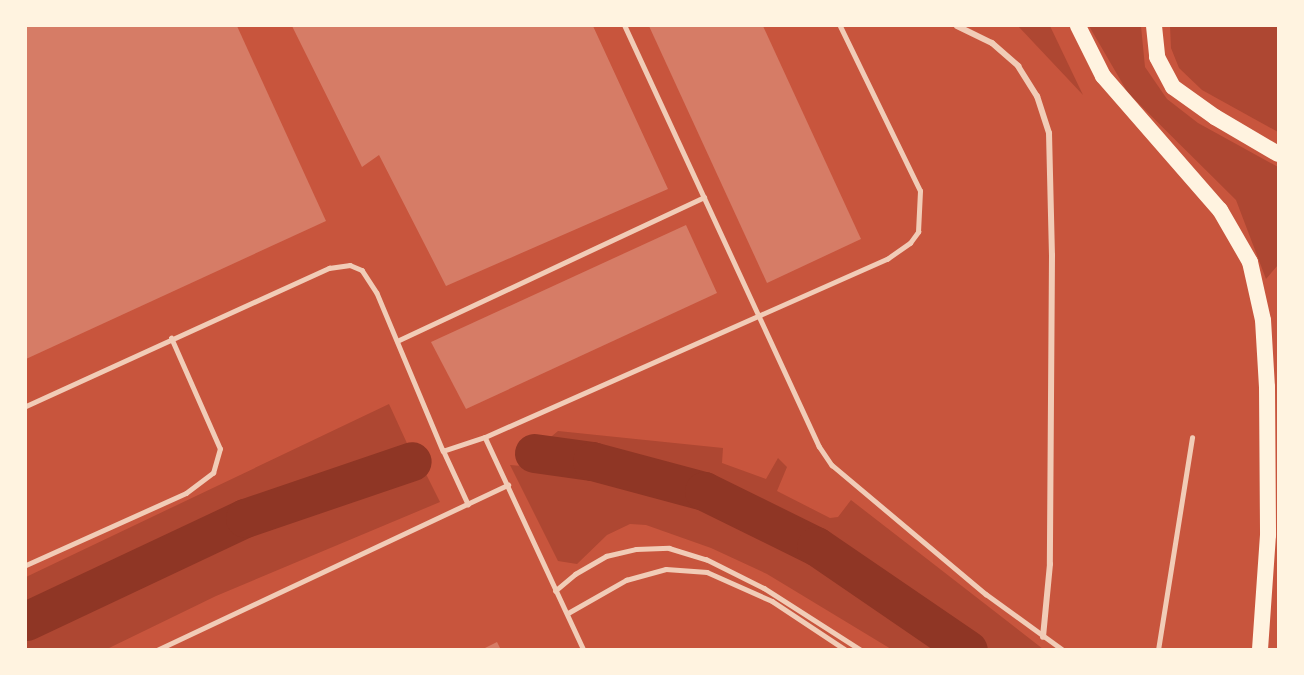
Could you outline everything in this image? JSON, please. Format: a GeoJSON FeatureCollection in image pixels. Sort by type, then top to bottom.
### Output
{"type":"FeatureCollection","features":[{"type":"Feature","properties":{"kind":"highway"},"geometry":{"type":"LineString","coordinates":[[1078,26],[1103,76],[1220,210],[1250,262],[1263,320],[1267,387],[1268,535],[1260,650]]}},
{"type":"Feature","properties":{"kind":"highway"},"geometry":{"type":"LineString","coordinates":[[1154,26],[1156,57],[1173,87],[1215,117],[1278,154]]}},
{"type":"Feature","properties":{"kind":"street"},"geometry":{"type":"LineString","coordinates":[[957,26],[992,43],[1018,66],[1037,96],[1049,133],[1052,255],[1050,552],[1044,637]]}},
{"type":"Feature","properties":{"kind":"lane"},"geometry":{"type":"LineString","coordinates":[[625,26],[819,446],[832,465],[986,594],[1063,650]]}},
{"type":"Feature","properties":{"kind":"lane"},"geometry":{"type":"LineString","coordinates":[[443,451],[485,438],[758,314],[887,259],[918,232],[920,191],[840,26]]}},
{"type":"Feature","properties":{"kind":"lane"},"geometry":{"type":"LineString","coordinates":[[397,340],[704,197]]}},
{"type":"Feature","properties":{"kind":"lane"},"geometry":{"type":"LineString","coordinates":[[26,406],[329,268],[350,265],[362,270],[377,293],[468,505]]}},
{"type":"Feature","properties":{"kind":"lane"},"geometry":{"type":"LineString","coordinates":[[26,565],[186,493],[213,473],[220,449],[171,338]]}},
{"type":"Feature","properties":{"kind":"lane"},"geometry":{"type":"LineString","coordinates":[[485,438],[584,650]]}},
{"type":"Feature","properties":{"kind":"lane"},"geometry":{"type":"LineString","coordinates":[[1158,650],[1192,438]]}},
{"type":"Feature","properties":{"kind":"lane"},"geometry":{"type":"LineString","coordinates":[[157,650],[508,485]]}},
{"type":"Feature","properties":{"kind":"lane"},"geometry":{"type":"LineString","coordinates":[[555,591],[575,574],[606,556],[636,549],[669,548],[706,559],[764,588],[861,650]]}},
{"type":"Feature","properties":{"kind":"lane"},"geometry":{"type":"LineString","coordinates":[[568,613],[626,580],[666,569],[707,572],[772,601],[846,650]]}},
{"type":"Feature","properties":{"kind":"shaded area"},"geometry":{"type":"Polygon","coordinates":[[[1018,26],[1050,26],[1083,95],[1018,26]]]}},
{"type":"Feature","properties":{"kind":"shaded area"},"geometry":{"type":"Polygon","coordinates":[[[1089,26],[1141,26],[1145,67],[1167,99],[1198,123],[1278,167],[1278,265],[1266,279],[1236,200],[1128,93],[1089,26]]]}},
{"type":"Feature","properties":{"kind":"shaded area"},"geometry":{"type":"Polygon","coordinates":[[[1170,26],[1278,26],[1278,132],[1202,90],[1179,68],[1171,48],[1170,26]]]}},
{"type":"Feature","properties":{"kind":"shaded area"},"geometry":{"type":"Polygon","coordinates":[[[389,404],[411,452],[240,510],[26,613],[26,577],[389,404]]]}},
{"type":"Feature","properties":{"kind":"shaded area"},"geometry":{"type":"Polygon","coordinates":[[[558,431],[723,448],[722,463],[766,479],[778,458],[787,467],[777,491],[830,518],[838,517],[851,500],[1043,649],[976,649],[821,543],[704,483],[596,454],[540,446],[558,431]]]}},
{"type":"Feature","properties":{"kind":"shaded area"},"geometry":{"type":"Polygon","coordinates":[[[510,465],[594,472],[702,500],[817,556],[950,649],[891,649],[767,574],[711,548],[646,525],[630,524],[607,535],[577,564],[558,561],[510,465]]]}},
{"type":"Feature","properties":{"kind":"shaded area"},"geometry":{"type":"Polygon","coordinates":[[[423,468],[440,502],[216,596],[107,649],[26,649],[26,637],[244,531],[423,468]]]}},
{"type":"Feature","properties":{"kind":"building"},"geometry":{"type":"Polygon","coordinates":[[[26,26],[237,26],[326,221],[26,359],[26,26]]]}},
{"type":"Feature","properties":{"kind":"building"},"geometry":{"type":"Polygon","coordinates":[[[292,26],[593,26],[668,189],[446,286],[379,155],[362,167],[292,26]]]}},
{"type":"Feature","properties":{"kind":"building"},"geometry":{"type":"Polygon","coordinates":[[[649,26],[763,26],[861,239],[767,283],[649,26]]]}},
{"type":"Feature","properties":{"kind":"building"},"geometry":{"type":"Polygon","coordinates":[[[686,225],[717,293],[466,409],[431,342],[686,225]]]}},
{"type":"Feature","properties":{"kind":"building"},"geometry":{"type":"Polygon","coordinates":[[[497,642],[501,650],[481,650],[497,642]]]}},
{"type":"Feature","properties":{"kind":"waterway"},"geometry":{"type":"LineString","coordinates":[[534,453],[592,461],[704,491],[816,546],[968,650]]}},
{"type":"Feature","properties":{"kind":"waterway"},"geometry":{"type":"LineString","coordinates":[[26,621],[245,518],[412,461]]}}]}
